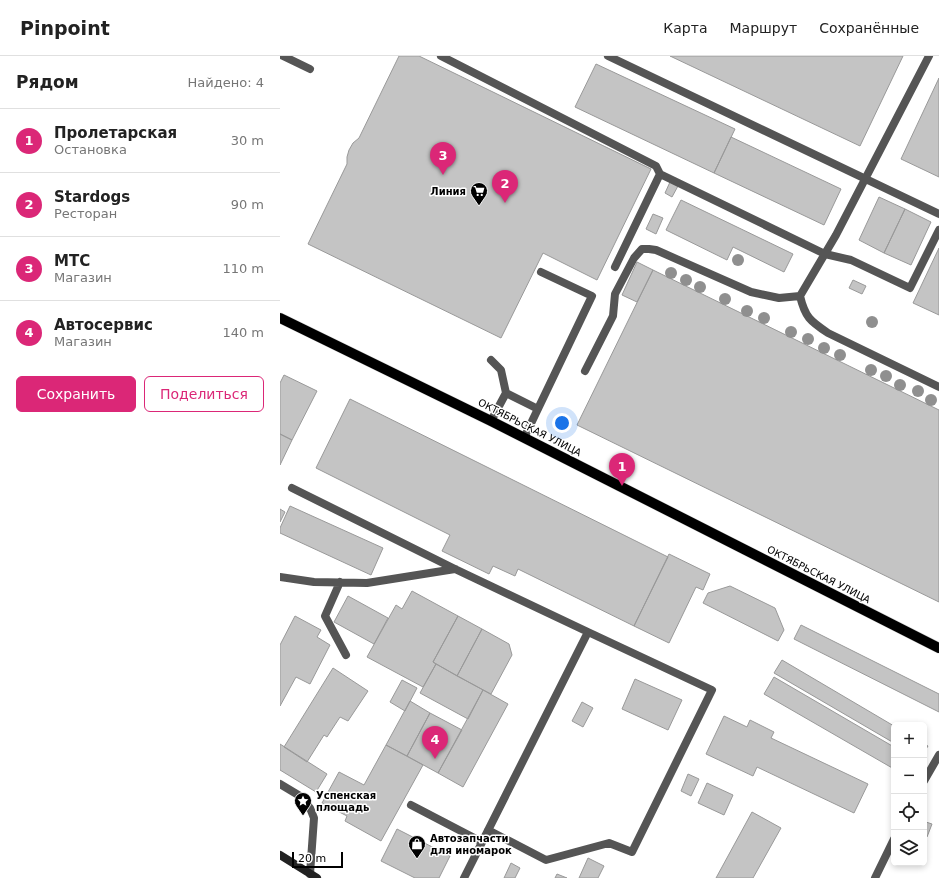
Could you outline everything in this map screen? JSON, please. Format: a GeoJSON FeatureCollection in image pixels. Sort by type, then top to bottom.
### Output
{"type":"FeatureCollection","features":[{"type":"Feature","properties":{"kind":"main road","name":"ОКТЯБРЬСКАЯ УЛИЦА"},"geometry":{"type":"LineString","coordinates":[[280,320],[491,421],[939,648]]}},
{"type":"Feature","properties":{"kind":"street"},"geometry":{"type":"LineString","coordinates":[[283,56],[310,69]]}},
{"type":"Feature","properties":{"kind":"street"},"geometry":{"type":"LineString","coordinates":[[441,56],[656,166],[660,174],[825,254],[851,260],[910,288],[939,230]]}},
{"type":"Feature","properties":{"kind":"street"},"geometry":{"type":"LineString","coordinates":[[608,56],[939,214]]}},
{"type":"Feature","properties":{"kind":"street"},"geometry":{"type":"LineString","coordinates":[[929,56],[866,179],[800,296],[804,311],[813,322],[828,333],[939,388]]}},
{"type":"Feature","properties":{"kind":"street"},"geometry":{"type":"LineString","coordinates":[[615,267],[660,174]]}},
{"type":"Feature","properties":{"kind":"street"},"geometry":{"type":"LineString","coordinates":[[584,371],[614,316],[615,294],[634,258],[642,249],[656,250],[751,292],[779,298],[800,296]]}},
{"type":"Feature","properties":{"kind":"street"},"geometry":{"type":"LineString","coordinates":[[524,438],[592,296],[541,272]]}},
{"type":"Feature","properties":{"kind":"street"},"geometry":{"type":"LineString","coordinates":[[491,360],[501,370],[506,393],[491,421]]}},
{"type":"Feature","properties":{"kind":"street"},"geometry":{"type":"LineString","coordinates":[[506,393],[538,408]]}},
{"type":"Feature","properties":{"kind":"street"},"geometry":{"type":"LineString","coordinates":[[292,488],[455,569],[712,690],[632,852],[609,843],[546,860],[488,830]]}},
{"type":"Feature","properties":{"kind":"street"},"geometry":{"type":"LineString","coordinates":[[280,577],[314,582],[367,583],[455,569]]}},
{"type":"Feature","properties":{"kind":"street"},"geometry":{"type":"LineString","coordinates":[[340,582],[325,616],[346,655]]}},
{"type":"Feature","properties":{"kind":"street"},"geometry":{"type":"LineString","coordinates":[[464,878],[588,632]]}},
{"type":"Feature","properties":{"kind":"street"},"geometry":{"type":"LineString","coordinates":[[927,775],[939,755]]}},
{"type":"Feature","properties":{"kind":"street"},"geometry":{"type":"LineString","coordinates":[[280,784],[300,796],[310,808],[314,818],[313,876]]}},
{"type":"Feature","properties":{"kind":"street"},"geometry":{"type":"LineString","coordinates":[[410,805],[482,842]]}},
{"type":"Feature","properties":{"kind":"street"},"geometry":{"type":"LineString","coordinates":[[875,878],[891,845]]}},
{"type":"Feature","properties":{"kind":"street"},"geometry":{"type":"LineString","coordinates":[[281,856],[313,876]]}},
{"type":"Feature","properties":{"kind":"building","name":"Линия"},"geometry":{"type":"Polygon","coordinates":[[[399,56],[419,56],[651,169],[597,280],[543,253],[501,338],[308,244],[347,164],[349,150],[353,143],[359,138],[399,56]]]}},
{"type":"Feature","properties":{"kind":"building"},"geometry":{"type":"Polygon","coordinates":[[[670,56],[903,56],[860,146],[670,56]]]}},
{"type":"Feature","properties":{"kind":"building"},"geometry":{"type":"Polygon","coordinates":[[[596,64],[735,129],[714,173],[575,107],[596,64]]]}},
{"type":"Feature","properties":{"kind":"building"},"geometry":{"type":"Polygon","coordinates":[[[939,78],[939,177],[901,159],[939,78]]]}},
{"type":"Feature","properties":{"kind":"building"},"geometry":{"type":"Polygon","coordinates":[[[731,137],[841,189],[824,225],[714,173],[731,137]]]}},
{"type":"Feature","properties":{"kind":"building"},"geometry":{"type":"Polygon","coordinates":[[[670,182],[678,186],[672,197],[665,193],[670,182]]]}},
{"type":"Feature","properties":{"kind":"building"},"geometry":{"type":"Polygon","coordinates":[[[879,197],[905,209],[884,253],[859,240],[879,197]]]}},
{"type":"Feature","properties":{"kind":"building"},"geometry":{"type":"Polygon","coordinates":[[[681,200],[793,254],[784,272],[733,247],[727,260],[666,230],[681,200]]]}},
{"type":"Feature","properties":{"kind":"building"},"geometry":{"type":"Polygon","coordinates":[[[905,209],[931,222],[911,265],[884,253],[905,209]]]}},
{"type":"Feature","properties":{"kind":"building"},"geometry":{"type":"Polygon","coordinates":[[[653,214],[663,218],[656,234],[646,229],[653,214]]]}},
{"type":"Feature","properties":{"kind":"building"},"geometry":{"type":"Polygon","coordinates":[[[939,248],[939,315],[913,303],[939,248]]]}},
{"type":"Feature","properties":{"kind":"building"},"geometry":{"type":"Polygon","coordinates":[[[637,262],[653,270],[637,302],[622,295],[637,262]]]}},
{"type":"Feature","properties":{"kind":"building"},"geometry":{"type":"Polygon","coordinates":[[[653,270],[939,410],[939,602],[577,425],[653,270]]]}},
{"type":"Feature","properties":{"kind":"building"},"geometry":{"type":"Polygon","coordinates":[[[853,280],[866,286],[862,294],[849,288],[853,280]]]}},
{"type":"Feature","properties":{"kind":"building"},"geometry":{"type":"Polygon","coordinates":[[[284,375],[317,391],[292,440],[280,434],[280,383],[284,375]]]}},
{"type":"Feature","properties":{"kind":"building"},"geometry":{"type":"Polygon","coordinates":[[[350,399],[668,557],[634,626],[518,569],[515,576],[493,566],[489,574],[442,551],[450,535],[316,468],[350,399]]]}},
{"type":"Feature","properties":{"kind":"building"},"geometry":{"type":"Polygon","coordinates":[[[280,434],[292,440],[280,465],[280,434]]]}},
{"type":"Feature","properties":{"kind":"building"},"geometry":{"type":"Polygon","coordinates":[[[290,506],[383,548],[371,575],[280,533],[280,528],[290,506]]]}},
{"type":"Feature","properties":{"kind":"building"},"geometry":{"type":"Polygon","coordinates":[[[280,509],[285,512],[280,522],[280,509]]]}},
{"type":"Feature","properties":{"kind":"building"},"geometry":{"type":"Polygon","coordinates":[[[669,554],[710,574],[703,590],[696,587],[669,643],[634,626],[669,554]]]}},
{"type":"Feature","properties":{"kind":"building"},"geometry":{"type":"Polygon","coordinates":[[[730,586],[775,608],[784,630],[778,641],[703,603],[708,593],[730,586]]]}},
{"type":"Feature","properties":{"kind":"building"},"geometry":{"type":"Polygon","coordinates":[[[412,591],[458,616],[433,662],[436,664],[423,687],[367,657],[396,605],[402,609],[412,591]]]}},
{"type":"Feature","properties":{"kind":"building"},"geometry":{"type":"Polygon","coordinates":[[[348,596],[388,618],[374,644],[334,622],[348,596]]]}},
{"type":"Feature","properties":{"kind":"building"},"geometry":{"type":"Polygon","coordinates":[[[295,616],[321,630],[317,637],[330,645],[310,684],[296,677],[280,706],[280,645],[295,616]]]}},
{"type":"Feature","properties":{"kind":"building"},"geometry":{"type":"Polygon","coordinates":[[[458,616],[482,629],[457,676],[433,662],[458,616]]]}},
{"type":"Feature","properties":{"kind":"building"},"geometry":{"type":"Polygon","coordinates":[[[801,625],[939,694],[939,712],[794,639],[801,625]]]}},
{"type":"Feature","properties":{"kind":"building"},"geometry":{"type":"Polygon","coordinates":[[[482,629],[509,644],[512,655],[491,694],[457,676],[482,629]]]}},
{"type":"Feature","properties":{"kind":"building"},"geometry":{"type":"Polygon","coordinates":[[[782,660],[891,724],[891,741],[774,673],[782,660]]]}},
{"type":"Feature","properties":{"kind":"building"},"geometry":{"type":"Polygon","coordinates":[[[436,664],[483,690],[468,719],[420,693],[436,664]]]}},
{"type":"Feature","properties":{"kind":"building"},"geometry":{"type":"Polygon","coordinates":[[[333,668],[368,691],[348,721],[340,717],[327,737],[324,735],[307,762],[284,747],[333,668]]]}},
{"type":"Feature","properties":{"kind":"building"},"geometry":{"type":"Polygon","coordinates":[[[774,677],[891,745],[891,767],[764,694],[774,677]]]}},
{"type":"Feature","properties":{"kind":"building"},"geometry":{"type":"Polygon","coordinates":[[[635,679],[682,700],[668,730],[622,709],[635,679]]]}},
{"type":"Feature","properties":{"kind":"building"},"geometry":{"type":"Polygon","coordinates":[[[402,680],[417,688],[405,711],[390,702],[402,680]]]}},
{"type":"Feature","properties":{"kind":"building"},"geometry":{"type":"Polygon","coordinates":[[[483,690],[508,704],[463,787],[438,773],[483,690]]]}},
{"type":"Feature","properties":{"kind":"building"},"geometry":{"type":"Polygon","coordinates":[[[410,701],[430,713],[407,756],[386,745],[410,701]]]}},
{"type":"Feature","properties":{"kind":"building"},"geometry":{"type":"Polygon","coordinates":[[[582,702],[593,708],[583,727],[572,721],[582,702]]]}},
{"type":"Feature","properties":{"kind":"building"},"geometry":{"type":"Polygon","coordinates":[[[430,713],[462,730],[438,773],[407,756],[430,713]]]}},
{"type":"Feature","properties":{"kind":"building"},"geometry":{"type":"Polygon","coordinates":[[[724,716],[747,727],[750,720],[774,732],[771,738],[868,784],[854,813],[757,767],[753,776],[706,754],[724,716]]]}},
{"type":"Feature","properties":{"kind":"building"},"geometry":{"type":"Polygon","coordinates":[[[280,744],[327,774],[316,792],[280,770],[280,744]]]}},
{"type":"Feature","properties":{"kind":"building"},"geometry":{"type":"Polygon","coordinates":[[[386,745],[423,765],[381,841],[345,821],[347,816],[322,803],[339,772],[364,785],[386,745]]]}},
{"type":"Feature","properties":{"kind":"building"},"geometry":{"type":"Polygon","coordinates":[[[688,774],[699,779],[691,796],[681,791],[688,774]]]}},
{"type":"Feature","properties":{"kind":"building"},"geometry":{"type":"Polygon","coordinates":[[[707,783],[733,795],[724,815],[698,803],[707,783]]]}},
{"type":"Feature","properties":{"kind":"building"},"geometry":{"type":"Polygon","coordinates":[[[752,812],[781,828],[753,878],[716,878],[752,812]]]}},
{"type":"Feature","properties":{"kind":"building"},"geometry":{"type":"Polygon","coordinates":[[[927,822],[932,824],[927,837],[927,822]]]}},
{"type":"Feature","properties":{"kind":"building"},"geometry":{"type":"Polygon","coordinates":[[[397,829],[450,856],[439,878],[415,878],[381,861],[397,829]]]}},
{"type":"Feature","properties":{"kind":"building"},"geometry":{"type":"Polygon","coordinates":[[[588,858],[604,866],[598,878],[579,878],[588,858]]]}},
{"type":"Feature","properties":{"kind":"building"},"geometry":{"type":"Polygon","coordinates":[[[511,863],[520,868],[515,878],[504,878],[511,863]]]}},
{"type":"Feature","properties":{"kind":"building"},"geometry":{"type":"Polygon","coordinates":[[[557,874],[567,878],[555,878],[557,874]]]}},
{"type":"Feature","properties":{"kind":"place","name":"МТС"},"geometry":{"type":"Point","coordinates":[443,175]}},
{"type":"Feature","properties":{"kind":"place","name":"Stardogs"},"geometry":{"type":"Point","coordinates":[505,203]}},
{"type":"Feature","properties":{"kind":"place","name":"Линия"},"geometry":{"type":"Point","coordinates":[479,206]}},
{"type":"Feature","properties":{"kind":"place","name":"Пролетарская"},"geometry":{"type":"Point","coordinates":[622,486]}},
{"type":"Feature","properties":{"kind":"place","name":"Автосервис"},"geometry":{"type":"Point","coordinates":[435,759]}},
{"type":"Feature","properties":{"kind":"place","name":"Успенская площадь"},"geometry":{"type":"Point","coordinates":[303,816]}},
{"type":"Feature","properties":{"kind":"place","name":"Автозапчасти для иномарок"},"geometry":{"type":"Point","coordinates":[417,859]}}]}
